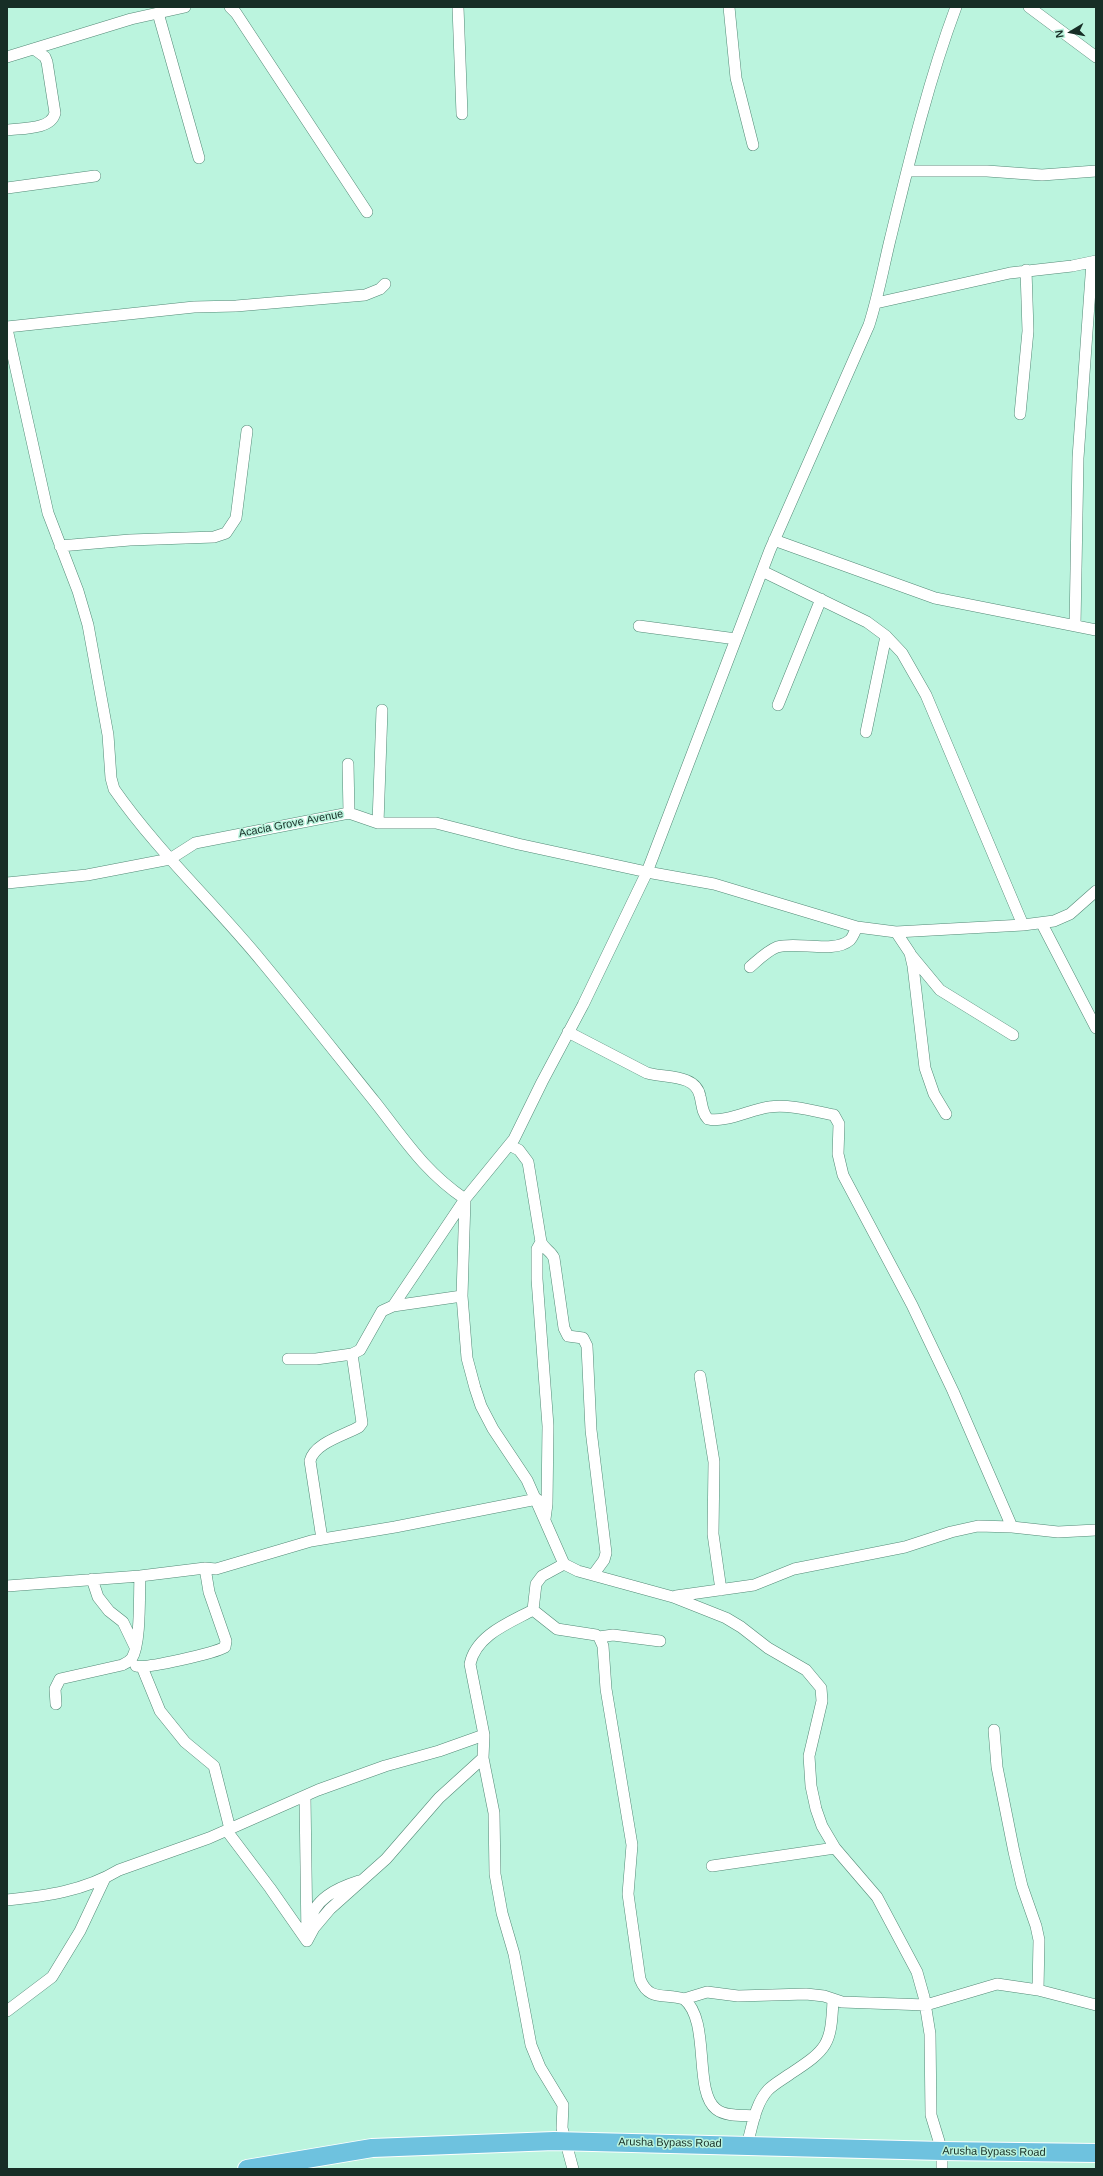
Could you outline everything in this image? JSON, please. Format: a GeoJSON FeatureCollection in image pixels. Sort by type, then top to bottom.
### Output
{"type":"FeatureCollection","features":[{"type":"Feature","properties":{"kind":"main road","name":"Arusha Bypass Road"},"geometry":{"type":"LineString","coordinates":[[247,2169],[372,2148],[565,2141],[747,2145],[942,2160],[1096,2153]]}},
{"type":"Feature","properties":{"kind":"street"},"geometry":{"type":"LineString","coordinates":[[7,56],[131,19],[185,7]]}},
{"type":"Feature","properties":{"kind":"street"},"geometry":{"type":"LineString","coordinates":[[230,7],[236,12],[367,212]]}},
{"type":"Feature","properties":{"kind":"street"},"geometry":{"type":"LineString","coordinates":[[458,7],[462,114]]}},
{"type":"Feature","properties":{"kind":"street"},"geometry":{"type":"LineString","coordinates":[[729,7],[736,78],[753,145]]}},
{"type":"Feature","properties":{"kind":"street"},"geometry":{"type":"LineString","coordinates":[[393,1306],[465,1199],[509,1145],[523,1123],[542,1082],[583,1006],[647,872],[774,540],[841,390],[876,303],[908,171],[936,70],[956,7]]}},
{"type":"Feature","properties":{"kind":"street"},"geometry":{"type":"LineString","coordinates":[[1029,7],[1094,53]]}},
{"type":"Feature","properties":{"kind":"street"},"geometry":{"type":"LineString","coordinates":[[158,13],[199,158]]}},
{"type":"Feature","properties":{"kind":"street"},"geometry":{"type":"LineString","coordinates":[[7,130],[44,125],[54,118],[56,113],[48,62],[45,57],[34,49]]}},
{"type":"Feature","properties":{"kind":"street"},"geometry":{"type":"LineString","coordinates":[[908,171],[987,171],[1042,175],[1096,171]]}},
{"type":"Feature","properties":{"kind":"street"},"geometry":{"type":"LineString","coordinates":[[7,188],[95,176]]}},
{"type":"Feature","properties":{"kind":"street"},"geometry":{"type":"LineString","coordinates":[[876,303],[1026,270],[1094,262],[1078,458],[1075,626]]}},
{"type":"Feature","properties":{"kind":"street"},"geometry":{"type":"LineString","coordinates":[[1020,414],[1028,331],[1026,270]]}},
{"type":"Feature","properties":{"kind":"street"},"geometry":{"type":"LineString","coordinates":[[385,284],[380,289],[365,295],[236,306],[194,307],[7,328],[10,360],[41,487],[52,526],[78,591],[88,625],[108,735],[111,778],[114,789],[170,860],[262,962],[377,1104],[412,1152],[451,1190],[465,1199]]}},
{"type":"Feature","properties":{"kind":"street"},"geometry":{"type":"LineString","coordinates":[[60,546],[130,540],[214,538],[226,533],[236,518],[247,431]]}},
{"type":"Feature","properties":{"kind":"street"},"geometry":{"type":"LineString","coordinates":[[774,540],[935,598],[1096,630]]}},
{"type":"Feature","properties":{"kind":"street"},"geometry":{"type":"LineString","coordinates":[[762,570],[867,622],[886,636],[902,653],[926,695],[1023,925]]}},
{"type":"Feature","properties":{"kind":"street"},"geometry":{"type":"LineString","coordinates":[[778,705],[821,599]]}},
{"type":"Feature","properties":{"kind":"street"},"geometry":{"type":"LineString","coordinates":[[639,626],[736,639]]}},
{"type":"Feature","properties":{"kind":"street"},"geometry":{"type":"LineString","coordinates":[[866,732],[886,636]]}},
{"type":"Feature","properties":{"kind":"street"},"geometry":{"type":"LineString","coordinates":[[378,823],[382,710]]}},
{"type":"Feature","properties":{"kind":"street"},"geometry":{"type":"LineString","coordinates":[[348,764],[349,813]]}},
{"type":"Feature","properties":{"kind":"street","name":"Acacia Grove Avenue"},"geometry":{"type":"LineString","coordinates":[[7,883],[87,875],[170,860],[195,843],[349,813],[378,823],[436,823],[518,844],[647,872],[714,884],[857,927],[896,932],[1042,924],[1054,922],[1070,914],[1096,891]]}},
{"type":"Feature","properties":{"kind":"street"},"geometry":{"type":"LineString","coordinates":[[1042,924],[1096,1028]]}},
{"type":"Feature","properties":{"kind":"street"},"geometry":{"type":"LineString","coordinates":[[750,967],[770,950],[777,948],[845,944],[851,940],[857,927]]}},
{"type":"Feature","properties":{"kind":"street"},"geometry":{"type":"LineString","coordinates":[[896,932],[910,953],[940,990],[1013,1036]]}},
{"type":"Feature","properties":{"kind":"street"},"geometry":{"type":"LineString","coordinates":[[910,953],[925,1068],[934,1094],[946,1114]]}},
{"type":"Feature","properties":{"kind":"street"},"geometry":{"type":"LineString","coordinates":[[568,1032],[648,1073],[685,1079],[693,1083],[700,1093],[703,1112],[708,1119],[718,1119],[770,1107],[806,1110],[834,1116],[839,1124],[838,1154],[843,1175],[912,1305],[953,1391],[1012,1527]]}},
{"type":"Feature","properties":{"kind":"street"},"geometry":{"type":"LineString","coordinates":[[509,1145],[518,1150],[528,1162],[541,1242],[544,1248],[552,1254],[554,1258],[566,1333],[568,1336],[583,1338],[587,1346],[591,1430],[606,1553],[604,1560],[593,1575]]}},
{"type":"Feature","properties":{"kind":"street"},"geometry":{"type":"LineString","coordinates":[[465,1199],[462,1296],[467,1358],[481,1406],[493,1429],[527,1480],[537,1499],[564,1564],[578,1571],[673,1597],[702,1607],[741,1627],[768,1648],[806,1670],[821,1688],[822,1701],[809,1756],[809,1768],[816,1809],[822,1826],[835,1848],[877,1896],[911,1957],[917,1972],[926,2005],[930,2034],[931,2115],[942,2160]]}},
{"type":"Feature","properties":{"kind":"street"},"geometry":{"type":"LineString","coordinates":[[541,1242],[538,1249],[537,1279],[548,1426],[547,1504],[545,1520]]}},
{"type":"Feature","properties":{"kind":"street"},"geometry":{"type":"LineString","coordinates":[[288,1359],[316,1359],[352,1354],[360,1350],[382,1311],[393,1306],[462,1296]]}},
{"type":"Feature","properties":{"kind":"street"},"geometry":{"type":"LineString","coordinates":[[322,1539],[310,1461],[312,1454],[321,1446],[359,1427],[362,1422],[352,1354]]}},
{"type":"Feature","properties":{"kind":"street"},"geometry":{"type":"LineString","coordinates":[[700,1376],[714,1462],[713,1534],[721,1590]]}},
{"type":"Feature","properties":{"kind":"street"},"geometry":{"type":"LineString","coordinates":[[7,1586],[140,1576],[205,1568],[216,1569],[322,1539],[395,1528],[537,1499]]}},
{"type":"Feature","properties":{"kind":"street"},"geometry":{"type":"LineString","coordinates":[[673,1597],[754,1585],[794,1569],[905,1548],[960,1529],[978,1526],[1012,1527],[1058,1532],[1096,1530]]}},
{"type":"Feature","properties":{"kind":"street"},"geometry":{"type":"LineString","coordinates":[[533,1610],[536,1584],[542,1576],[564,1564]]}},
{"type":"Feature","properties":{"kind":"street"},"geometry":{"type":"LineString","coordinates":[[56,1704],[55,1690],[60,1679],[129,1662],[142,1668],[226,1647],[226,1641],[209,1592],[205,1568]]}},
{"type":"Feature","properties":{"kind":"street"},"geometry":{"type":"LineString","coordinates":[[129,1662],[135,1648],[140,1576]]}},
{"type":"Feature","properties":{"kind":"street"},"geometry":{"type":"LineString","coordinates":[[92,1579],[98,1596],[110,1611],[123,1622],[135,1648]]}},
{"type":"Feature","properties":{"kind":"street"},"geometry":{"type":"LineString","coordinates":[[533,1610],[557,1629],[599,1637],[613,1635],[660,1641]]}},
{"type":"Feature","properties":{"kind":"street"},"geometry":{"type":"LineString","coordinates":[[533,1610],[493,1633],[478,1644],[472,1655],[470,1672],[484,1735],[483,1758],[494,1813],[496,1874],[502,1913],[514,1954],[531,2045],[540,2067],[563,2105],[562,2128],[573,2169]]}},
{"type":"Feature","properties":{"kind":"street"},"geometry":{"type":"LineString","coordinates":[[599,1637],[603,1646],[606,1689],[632,1845],[628,1889],[640,1979],[646,1991],[653,1995],[684,1999],[707,1992],[738,1996],[815,1995],[833,2000],[926,2005],[997,1984],[1038,1990],[1096,2005]]}},
{"type":"Feature","properties":{"kind":"street"},"geometry":{"type":"LineString","coordinates":[[142,1668],[160,1711],[184,1742],[214,1766],[228,1830],[307,1942]]}},
{"type":"Feature","properties":{"kind":"street"},"geometry":{"type":"LineString","coordinates":[[994,1730],[997,1766],[1014,1852],[1024,1893],[1036,1926],[1039,1940],[1038,1990]]}},
{"type":"Feature","properties":{"kind":"street"},"geometry":{"type":"LineString","coordinates":[[7,1900],[60,1893],[105,1878],[119,1870],[162,1856],[228,1830],[305,1796],[385,1766],[439,1751],[484,1735]]}},
{"type":"Feature","properties":{"kind":"street"},"geometry":{"type":"LineString","coordinates":[[307,1942],[314,1928],[330,1909],[386,1859],[439,1798],[483,1758]]}},
{"type":"Feature","properties":{"kind":"street"},"geometry":{"type":"LineString","coordinates":[[305,1796],[307,1942]]}},
{"type":"Feature","properties":{"kind":"street"},"geometry":{"type":"LineString","coordinates":[[712,1866],[835,1848]]}},
{"type":"Feature","properties":{"kind":"street"},"geometry":{"type":"LineString","coordinates":[[7,2011],[52,1977],[80,1932],[105,1878]]}},
{"type":"Feature","properties":{"kind":"street"},"geometry":{"type":"LineString","coordinates":[[684,1999],[690,2004],[697,2018],[705,2081],[712,2105],[717,2110],[725,2113],[755,2116]]}},
{"type":"Feature","properties":{"kind":"street"},"geometry":{"type":"LineString","coordinates":[[747,2145],[755,2116],[763,2096],[768,2089],[822,2051],[831,2033],[833,2000]]}}]}
